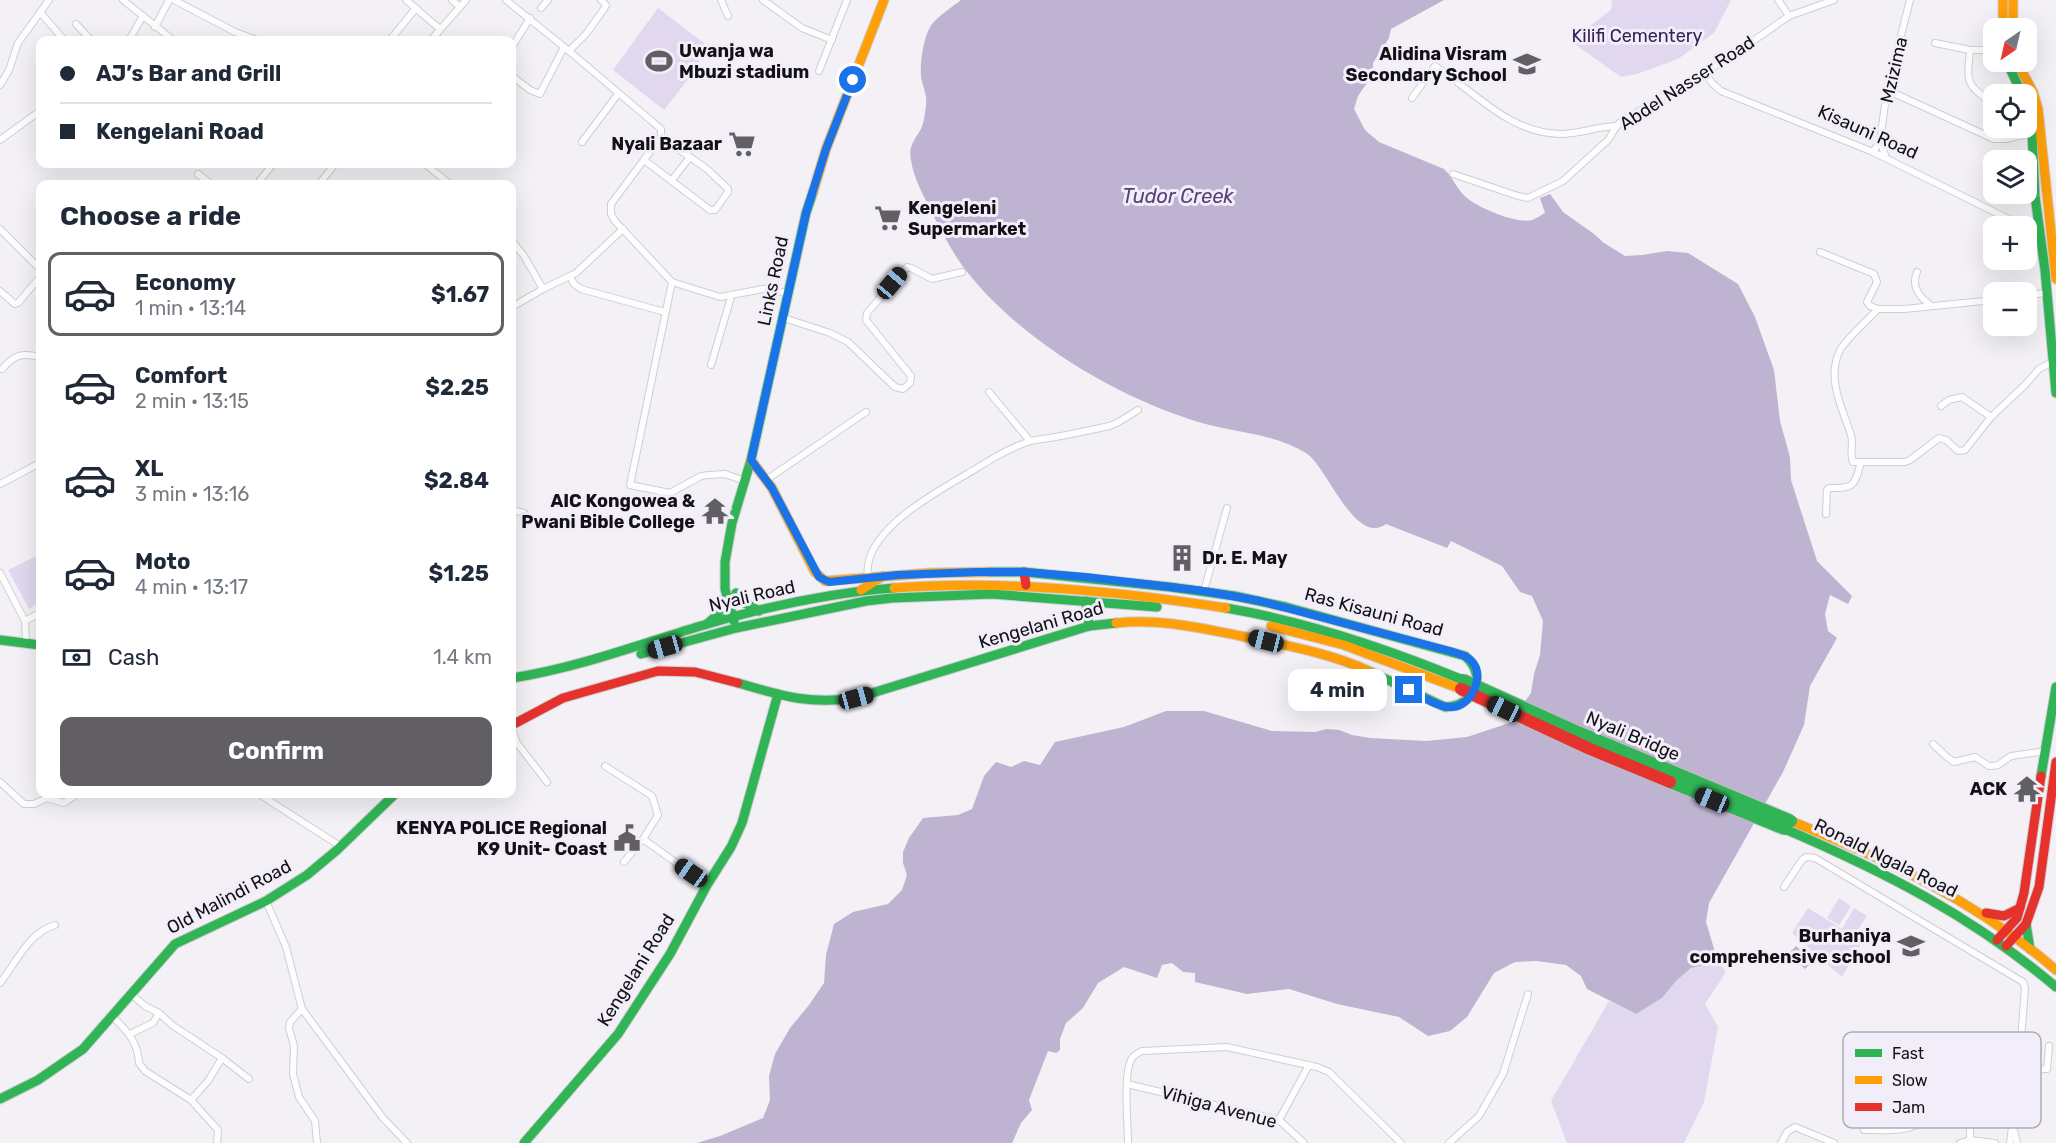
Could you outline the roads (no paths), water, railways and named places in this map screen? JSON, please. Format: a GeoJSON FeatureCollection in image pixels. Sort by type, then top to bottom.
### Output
{"type":"FeatureCollection","features":[{"type":"Feature","properties":{"kind":"main road","name":"Links Road"},"geometry":{"type":"LineString","coordinates":[[739,622],[731,596],[725,589],[725,562],[732,523],[748,471],[806,213],[884,0]]}},
{"type":"Feature","properties":{"kind":"main road"},"geometry":{"type":"LineString","coordinates":[[2003,0],[2003,18]]}},
{"type":"Feature","properties":{"kind":"main road"},"geometry":{"type":"LineString","coordinates":[[2013,0],[2013,18]]}},
{"type":"Feature","properties":{"kind":"main road"},"geometry":{"type":"LineString","coordinates":[[2022,72],[2033,92],[2038,109],[2040,227],[2056,279]]}},
{"type":"Feature","properties":{"kind":"main road"},"geometry":{"type":"LineString","coordinates":[[2032,138],[2035,196],[2056,393]]}},
{"type":"Feature","properties":{"kind":"main road"},"geometry":{"type":"LineString","coordinates":[[748,471],[764,477]]}},
{"type":"Feature","properties":{"kind":"main road","name":"Ras Kisauni Road"},"geometry":{"type":"LineString","coordinates":[[764,477],[819,577],[829,582],[883,576],[1024,572],[1204,591],[1286,607],[1465,656],[1474,663],[1477,671],[1471,697],[1461,706],[1450,708]]}},
{"type":"Feature","properties":{"kind":"main road"},"geometry":{"type":"LineString","coordinates":[[1024,572],[1026,585]]}},
{"type":"Feature","properties":{"kind":"main road"},"geometry":{"type":"LineString","coordinates":[[855,593],[883,576]]}},
{"type":"Feature","properties":{"kind":"main road","name":"Nyali Road"},"geometry":{"type":"LineString","coordinates":[[516,684],[574,673],[739,622],[759,611],[855,593],[900,588],[1026,585],[1055,586],[1180,602],[1290,622],[1390,651],[1462,684]]}},
{"type":"Feature","properties":{"kind":"main road","name":"Nyali Road"},"geometry":{"type":"LineString","coordinates":[[516,677],[594,660],[706,625],[739,622],[866,601],[992,594],[1190,611],[1295,631],[1462,684]]}},
{"type":"Feature","properties":{"kind":"main road"},"geometry":{"type":"LineString","coordinates":[[706,625],[717,615],[731,596],[759,611]]}},
{"type":"Feature","properties":{"kind":"main road"},"geometry":{"type":"LineString","coordinates":[[1086,601],[1089,626]]}},
{"type":"Feature","properties":{"kind":"main road","name":"Kengelani Road"},"geometry":{"type":"LineString","coordinates":[[516,725],[562,698],[658,671],[699,671],[778,694],[813,701],[856,698],[1089,626],[1132,621],[1173,623],[1285,645],[1356,665],[1436,704],[1450,708]]}},
{"type":"Feature","properties":{"kind":"main road"},"geometry":{"type":"LineString","coordinates":[[0,640],[36,644]]}},
{"type":"Feature","properties":{"kind":"main road","name":"Nyali Bridge"},"geometry":{"type":"LineString","coordinates":[[1462,684],[1573,730],[1788,825]]}},
{"type":"Feature","properties":{"kind":"main road","name":"Kengelani Road"},"geometry":{"type":"LineString","coordinates":[[524,1143],[618,1034],[670,954],[731,847],[742,823],[778,694]]}},
{"type":"Feature","properties":{"kind":"main road"},"geometry":{"type":"LineString","coordinates":[[2006,938],[2017,918],[2029,865],[2035,809],[2056,694]]}},
{"type":"Feature","properties":{"kind":"main road"},"geometry":{"type":"LineString","coordinates":[[2030,949],[2026,924],[2038,886],[2056,762]]}},
{"type":"Feature","properties":{"kind":"main road","name":"Old Malindi Road"},"geometry":{"type":"LineString","coordinates":[[0,1099],[38,1080],[71,1058],[113,1017],[175,944],[266,901],[307,875],[390,798]]}},
{"type":"Feature","properties":{"kind":"main road","name":"Ronald Ngala Road"},"geometry":{"type":"LineString","coordinates":[[1788,825],[1910,873],[1979,911],[2056,987]]}},
{"type":"Feature","properties":{"kind":"main road","name":"Ronald Ngala Road"},"geometry":{"type":"LineString","coordinates":[[1788,825],[2030,949],[2056,970]]}},
{"type":"Feature","properties":{"kind":"main road"},"geometry":{"type":"LineString","coordinates":[[1979,911],[2004,916],[2020,908]]}},
{"type":"Feature","properties":{"kind":"main road"},"geometry":{"type":"LineString","coordinates":[[2006,938],[2026,924]]}},
{"type":"Feature","properties":{"kind":"street"},"geometry":{"type":"LineString","coordinates":[[0,85],[9,69],[18,43],[49,0]]}},
{"type":"Feature","properties":{"kind":"street"},"geometry":{"type":"LineString","coordinates":[[123,0],[167,36]]}},
{"type":"Feature","properties":{"kind":"street"},"geometry":{"type":"LineString","coordinates":[[155,27],[169,0]]}},
{"type":"Feature","properties":{"kind":"street"},"geometry":{"type":"LineString","coordinates":[[174,0],[246,36]]}},
{"type":"Feature","properties":{"kind":"street"},"geometry":{"type":"LineString","coordinates":[[406,0],[440,29]]}},
{"type":"Feature","properties":{"kind":"street"},"geometry":{"type":"LineString","coordinates":[[452,0],[460,7]]}},
{"type":"Feature","properties":{"kind":"street"},"geometry":{"type":"LineString","coordinates":[[434,36],[466,0]]}},
{"type":"Feature","properties":{"kind":"street"},"geometry":{"type":"LineString","coordinates":[[506,0],[661,129],[661,137],[611,204],[611,214],[672,282],[720,297],[763,290],[788,293]]}},
{"type":"Feature","properties":{"kind":"street"},"geometry":{"type":"LineString","coordinates":[[541,8],[548,0]]}},
{"type":"Feature","properties":{"kind":"street"},"geometry":{"type":"LineString","coordinates":[[722,0],[728,16]]}},
{"type":"Feature","properties":{"kind":"street"},"geometry":{"type":"LineString","coordinates":[[763,0],[802,28],[832,40]]}},
{"type":"Feature","properties":{"kind":"street"},"geometry":{"type":"LineString","coordinates":[[819,71],[847,0]]}},
{"type":"Feature","properties":{"kind":"street"},"geometry":{"type":"LineString","coordinates":[[1778,0],[1789,16]]}},
{"type":"Feature","properties":{"kind":"street","name":"Abdel Nasser Road"},"geometry":{"type":"LineString","coordinates":[[1452,174],[1518,196],[1532,197],[1563,182],[1611,136],[1615,126],[1730,57],[1789,16],[1834,0]]}},
{"type":"Feature","properties":{"kind":"street","name":"Mzizima"},"geometry":{"type":"LineString","coordinates":[[1880,141],[1887,90],[1910,0]]}},
{"type":"Feature","properties":{"kind":"street"},"geometry":{"type":"LineString","coordinates":[[516,79],[536,94],[540,94],[567,49],[586,34],[605,2]]}},
{"type":"Feature","properties":{"kind":"street"},"geometry":{"type":"LineString","coordinates":[[393,36],[416,8]]}},
{"type":"Feature","properties":{"kind":"street"},"geometry":{"type":"LineString","coordinates":[[40,12],[61,36]]}},
{"type":"Feature","properties":{"kind":"street"},"geometry":{"type":"LineString","coordinates":[[131,36],[143,16]]}},
{"type":"Feature","properties":{"kind":"street"},"geometry":{"type":"LineString","coordinates":[[516,41],[530,18]]}},
{"type":"Feature","properties":{"kind":"street"},"geometry":{"type":"LineString","coordinates":[[76,24],[87,36]]}},
{"type":"Feature","properties":{"kind":"street"},"geometry":{"type":"LineString","coordinates":[[1935,43],[1970,50],[1983,50]]}},
{"type":"Feature","properties":{"kind":"street"},"geometry":{"type":"LineString","coordinates":[[1970,50],[1968,78],[1970,84],[1983,95]]}},
{"type":"Feature","properties":{"kind":"street"},"geometry":{"type":"LineString","coordinates":[[1412,98],[1435,66],[1503,116],[1531,129],[1559,134],[1586,132],[1615,126]]}},
{"type":"Feature","properties":{"kind":"street","name":"Kisauni Road"},"geometry":{"type":"LineString","coordinates":[[1704,71],[1720,91],[1873,152],[2040,227]]}},
{"type":"Feature","properties":{"kind":"street"},"geometry":{"type":"LineString","coordinates":[[1887,90],[1983,134]]}},
{"type":"Feature","properties":{"kind":"street"},"geometry":{"type":"LineString","coordinates":[[582,142],[618,94]]}},
{"type":"Feature","properties":{"kind":"street"},"geometry":{"type":"LineString","coordinates":[[0,140],[36,114]]}},
{"type":"Feature","properties":{"kind":"street"},"geometry":{"type":"LineString","coordinates":[[644,160],[710,210],[716,208],[729,192],[690,157],[661,137]]}},
{"type":"Feature","properties":{"kind":"street"},"geometry":{"type":"LineString","coordinates":[[1992,138],[2010,138]]}},
{"type":"Feature","properties":{"kind":"street"},"geometry":{"type":"LineString","coordinates":[[1873,152],[1880,141]]}},
{"type":"Feature","properties":{"kind":"street"},"geometry":{"type":"LineString","coordinates":[[1880,141],[1886,158]]}},
{"type":"Feature","properties":{"kind":"street"},"geometry":{"type":"LineString","coordinates":[[672,180],[690,157]]}},
{"type":"Feature","properties":{"kind":"street"},"geometry":{"type":"LineString","coordinates":[[260,180],[270,168]]}},
{"type":"Feature","properties":{"kind":"street"},"geometry":{"type":"LineString","coordinates":[[322,180],[332,168]]}},
{"type":"Feature","properties":{"kind":"street"},"geometry":{"type":"LineString","coordinates":[[430,168],[445,180]]}},
{"type":"Feature","properties":{"kind":"street"},"geometry":{"type":"LineString","coordinates":[[198,174],[206,180]]}},
{"type":"Feature","properties":{"kind":"street"},"geometry":{"type":"LineString","coordinates":[[0,229],[36,265]]}},
{"type":"Feature","properties":{"kind":"street"},"geometry":{"type":"LineString","coordinates":[[516,304],[570,276],[623,229]]}},
{"type":"Feature","properties":{"kind":"street"},"geometry":{"type":"LineString","coordinates":[[516,246],[528,261],[543,289]]}},
{"type":"Feature","properties":{"kind":"street"},"geometry":{"type":"LineString","coordinates":[[1820,252],[1874,274],[1877,282],[1867,302],[1878,309],[1904,309],[1983,301]]}},
{"type":"Feature","properties":{"kind":"street"},"geometry":{"type":"LineString","coordinates":[[784,318],[830,333],[848,342],[895,387],[903,389],[910,383],[911,376],[866,320],[867,313],[907,267],[932,279],[962,272]]}},
{"type":"Feature","properties":{"kind":"street"},"geometry":{"type":"LineString","coordinates":[[1917,272],[1915,279],[1919,296],[1930,305]]}},
{"type":"Feature","properties":{"kind":"street"},"geometry":{"type":"LineString","coordinates":[[570,276],[574,284],[581,289],[665,312]]}},
{"type":"Feature","properties":{"kind":"street"},"geometry":{"type":"LineString","coordinates":[[0,291],[15,304],[36,282]]}},
{"type":"Feature","properties":{"kind":"street"},"geometry":{"type":"LineString","coordinates":[[672,282],[630,486],[670,493],[702,476],[748,471]]}},
{"type":"Feature","properties":{"kind":"street"},"geometry":{"type":"LineString","coordinates":[[2037,294],[2046,293]]}},
{"type":"Feature","properties":{"kind":"street"},"geometry":{"type":"LineString","coordinates":[[711,366],[731,297]]}},
{"type":"Feature","properties":{"kind":"street"},"geometry":{"type":"LineString","coordinates":[[1878,309],[1840,350],[1834,375],[1842,412],[1852,438],[1851,459],[1853,462],[1910,460],[1939,438],[1946,440],[1958,451],[1962,451],[1969,446],[1991,417],[2025,386],[2039,369],[2052,362]]}},
{"type":"Feature","properties":{"kind":"street"},"geometry":{"type":"LineString","coordinates":[[2,369],[13,358],[26,354],[36,356]]}},
{"type":"Feature","properties":{"kind":"street"},"geometry":{"type":"LineString","coordinates":[[989,392],[1030,441]]}},
{"type":"Feature","properties":{"kind":"street"},"geometry":{"type":"LineString","coordinates":[[1941,406],[1949,400],[1962,397],[1991,417]]}},
{"type":"Feature","properties":{"kind":"street"},"geometry":{"type":"LineString","coordinates":[[868,577],[867,566],[871,554],[910,509],[1008,450],[1030,441],[1109,426],[1138,410]]}},
{"type":"Feature","properties":{"kind":"street"},"geometry":{"type":"LineString","coordinates":[[764,477],[866,412]]}},
{"type":"Feature","properties":{"kind":"street"},"geometry":{"type":"LineString","coordinates":[[1826,514],[1827,490],[1850,487],[1857,477],[1862,462]]}},
{"type":"Feature","properties":{"kind":"street"},"geometry":{"type":"LineString","coordinates":[[0,484],[36,465]]}},
{"type":"Feature","properties":{"kind":"street"},"geometry":{"type":"LineString","coordinates":[[1204,591],[1227,508]]}},
{"type":"Feature","properties":{"kind":"street"},"geometry":{"type":"LineString","coordinates":[[516,511],[524,513]]}},
{"type":"Feature","properties":{"kind":"street"},"geometry":{"type":"LineString","coordinates":[[0,573],[25,621],[26,643]]}},
{"type":"Feature","properties":{"kind":"street"},"geometry":{"type":"LineString","coordinates":[[25,621],[36,615]]}},
{"type":"Feature","properties":{"kind":"street"},"geometry":{"type":"LineString","coordinates":[[516,740],[547,783]]}},
{"type":"Feature","properties":{"kind":"street"},"geometry":{"type":"LineString","coordinates":[[1934,744],[1954,762],[1976,757],[1989,766],[1998,765],[2011,756],[2047,751]]}},
{"type":"Feature","properties":{"kind":"street"},"geometry":{"type":"LineString","coordinates":[[605,766],[652,796],[658,814],[643,839],[624,862]]}},
{"type":"Feature","properties":{"kind":"street"},"geometry":{"type":"LineString","coordinates":[[0,782],[24,804],[30,805],[47,798],[64,803],[71,798]]}},
{"type":"Feature","properties":{"kind":"street"},"geometry":{"type":"LineString","coordinates":[[265,798],[340,846]]}},
{"type":"Feature","properties":{"kind":"street"},"geometry":{"type":"LineString","coordinates":[[643,839],[708,885]]}},
{"type":"Feature","properties":{"kind":"street"},"geometry":{"type":"LineString","coordinates":[[1784,887],[1802,860],[1806,857],[1815,858],[2023,982],[2025,988],[2022,1032]]}},
{"type":"Feature","properties":{"kind":"street"},"geometry":{"type":"LineString","coordinates":[[266,901],[286,947],[302,1009],[370,1101],[407,1143]]}},
{"type":"Feature","properties":{"kind":"street"},"geometry":{"type":"LineString","coordinates":[[0,983],[30,942],[45,927],[55,925]]}},
{"type":"Feature","properties":{"kind":"street"},"geometry":{"type":"LineString","coordinates":[[131,994],[249,1079]]}},
{"type":"Feature","properties":{"kind":"street"},"geometry":{"type":"LineString","coordinates":[[1449,1143],[1479,1116],[1503,1074],[1528,994]]}},
{"type":"Feature","properties":{"kind":"street"},"geometry":{"type":"LineString","coordinates":[[302,1009],[290,1022],[289,1028],[294,1046],[293,1074],[299,1097],[315,1121],[317,1143]]}},
{"type":"Feature","properties":{"kind":"street"},"geometry":{"type":"LineString","coordinates":[[130,1034],[153,1023],[159,1013]]}},
{"type":"Feature","properties":{"kind":"street"},"geometry":{"type":"LineString","coordinates":[[113,1017],[130,1034],[138,1050],[139,1063],[146,1071],[190,1100],[218,1131],[217,1143]]}},
{"type":"Feature","properties":{"kind":"street"},"geometry":{"type":"LineString","coordinates":[[2041,1069],[2047,1069],[2049,1046]]}},
{"type":"Feature","properties":{"kind":"street"},"geometry":{"type":"LineString","coordinates":[[1128,1143],[1127,1084],[1130,1060],[1135,1054],[1142,1051],[1227,1047],[1309,1065],[1329,1072],[1401,1143]]}},
{"type":"Feature","properties":{"kind":"street"},"geometry":{"type":"LineString","coordinates":[[190,1100],[208,1081],[222,1058]]}},
{"type":"Feature","properties":{"kind":"street"},"geometry":{"type":"LineString","coordinates":[[1279,1120],[1309,1065]]}},
{"type":"Feature","properties":{"kind":"street","name":"Vihiga Avenue"},"geometry":{"type":"LineString","coordinates":[[1127,1084],[1279,1120],[1304,1143]]}},
{"type":"Feature","properties":{"kind":"street"},"geometry":{"type":"LineString","coordinates":[[1781,1143],[1790,1129],[1795,1127],[1834,1143]]}},
{"type":"Feature","properties":{"kind":"street"},"geometry":{"type":"LineString","coordinates":[[1864,1130],[1894,1131],[1905,1128]]}},
{"type":"Feature","properties":{"kind":"street"},"geometry":{"type":"LineString","coordinates":[[1970,1128],[1970,1140]]}},
{"type":"Feature","properties":{"kind":"street"},"geometry":{"type":"LineString","coordinates":[[2010,1143],[2013,1128]]}},
{"type":"Feature","properties":{"kind":"street"},"geometry":{"type":"LineString","coordinates":[[2013,1128],[2017,1143]]}},
{"type":"Feature","properties":{"kind":"street"},"geometry":{"type":"LineString","coordinates":[[1960,1143],[1970,1140],[1995,1143]]}},
{"type":"Feature","properties":{"kind":"water","name":"Tudor Creek"},"geometry":{"type":"Polygon","coordinates":[[[961,0],[1444,0],[1391,29],[1389,38],[1373,63],[1373,74],[1358,96],[1354,109],[1365,130],[1379,142],[1444,169],[1464,195],[1489,210],[1517,220],[1532,220],[1545,213],[1540,198],[1550,194],[1563,212],[1625,256],[1667,251],[1688,253],[1738,284],[1755,317],[1774,370],[1780,421],[1790,457],[1791,480],[1817,561],[1852,596],[1848,604],[1830,595],[1825,614],[1828,631],[1837,638],[1810,686],[1804,725],[1783,772],[1709,903],[1706,922],[1718,962],[1691,968],[1662,998],[1636,1014],[1587,989],[1581,976],[1566,965],[1537,961],[1515,962],[1494,973],[1467,1017],[1450,1031],[1428,1036],[1399,1017],[1337,1004],[1289,989],[1247,994],[1195,982],[1195,973],[1183,972],[1172,963],[1162,965],[1157,978],[1124,967],[1098,983],[1083,1008],[1066,1023],[1060,1039],[1060,1050],[1056,1053],[1048,1051],[1029,1100],[1032,1110],[1021,1123],[1012,1143],[697,1143],[763,1118],[770,1100],[769,1076],[775,1054],[790,1028],[824,983],[826,955],[834,924],[853,912],[888,904],[902,890],[907,875],[903,863],[903,852],[909,838],[923,818],[958,815],[972,809],[984,776],[996,762],[1011,767],[1024,761],[1040,765],[1055,742],[1124,727],[1166,711],[1204,711],[1272,731],[1315,732],[1327,729],[1370,738],[1426,741],[1467,737],[1509,723],[1531,693],[1540,655],[1543,621],[1532,596],[1520,592],[1502,566],[1451,541],[1447,548],[1386,524],[1375,528],[1363,524],[1342,502],[1323,473],[1306,453],[1281,441],[1202,423],[1138,399],[1106,383],[1044,344],[990,298],[968,273],[949,245],[923,195],[912,167],[910,153],[923,125],[926,108],[921,69],[927,33],[936,20],[961,0]]]}},
{"type":"Feature","properties":{"kind":"water"},"geometry":{"type":"Polygon","coordinates":[[[1796,946],[1813,961],[1805,969],[1788,954],[1796,946]]]}},
{"type":"Feature","properties":{"kind":"place","name":"Uwanja wa Mbuzi stadium"},"geometry":{"type":"Point","coordinates":[659,61]}},
{"type":"Feature","properties":{"kind":"place","name":"Alidina Visram Secondary School"},"geometry":{"type":"Point","coordinates":[1527,64]}},
{"type":"Feature","properties":{"kind":"place","name":"Nyali Bazaar"},"geometry":{"type":"Point","coordinates":[742,144]}},
{"type":"Feature","properties":{"kind":"place","name":"Kengeleni Supermarket"},"geometry":{"type":"Point","coordinates":[888,218]}},
{"type":"Feature","properties":{"kind":"place","name":"AIC Kongowea & Pwani Bible College"},"geometry":{"type":"Point","coordinates":[715,511]}},
{"type":"Feature","properties":{"kind":"place","name":"Dr. E. May"},"geometry":{"type":"Point","coordinates":[1182,558]}},
{"type":"Feature","properties":{"kind":"place","name":"ACK"},"geometry":{"type":"Point","coordinates":[2027,789]}},
{"type":"Feature","properties":{"kind":"place","name":"KENYA POLICE Regional K9 Unit- Coast"},"geometry":{"type":"Point","coordinates":[627,838]}},
{"type":"Feature","properties":{"kind":"place","name":"Burhaniya comprehensive school"},"geometry":{"type":"Point","coordinates":[1911,946]}},
{"type":"Feature","properties":{"kind":"park label","name":"Kilifi Cementery"},"geometry":{"type":"Point","coordinates":[1637,36]}}]}
